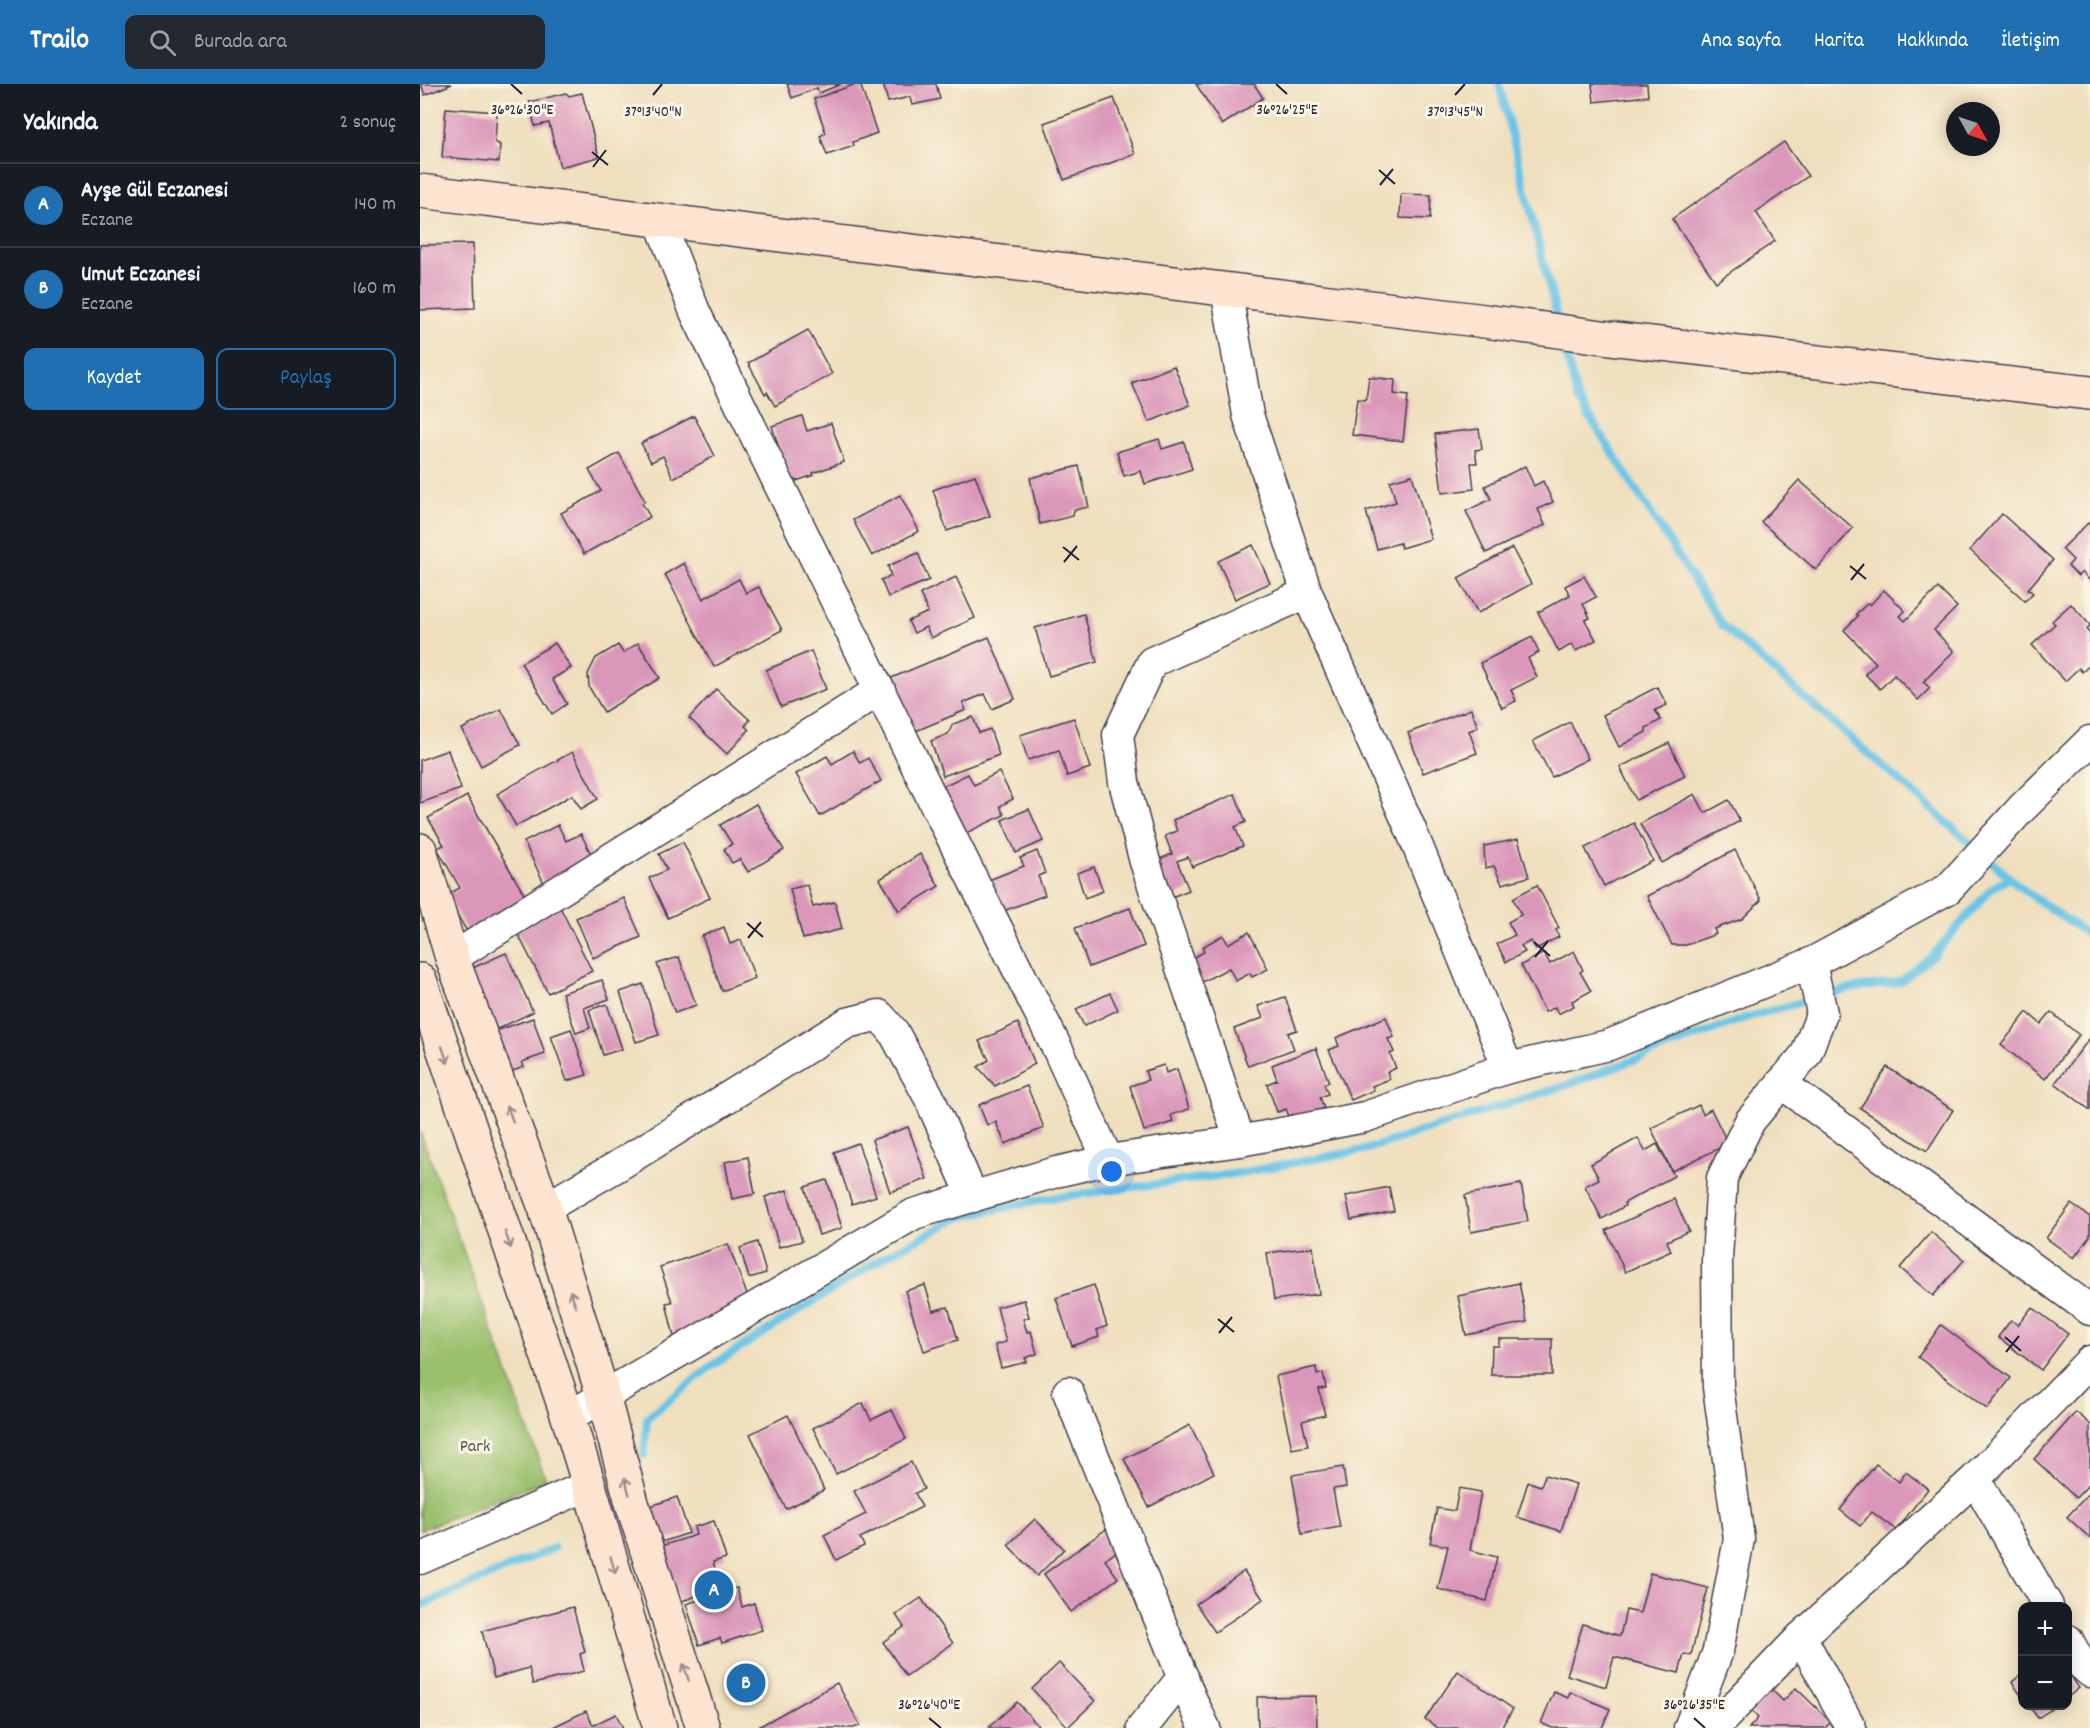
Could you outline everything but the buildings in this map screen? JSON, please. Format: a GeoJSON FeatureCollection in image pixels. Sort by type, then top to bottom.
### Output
{"type":"FeatureCollection","features":[{"type":"Feature","properties":{"kind":"main road"},"geometry":{"type":"LineString","coordinates":[[420,191],[1617,339],[2090,393]]}},
{"type":"Feature","properties":{"kind":"main road"},"geometry":{"type":"LineString","coordinates":[[420,850],[452,958],[545,1208],[603,1396],[632,1503],[703,1728]]}},
{"type":"Feature","properties":{"kind":"main road"},"geometry":{"type":"LineString","coordinates":[[420,980],[590,1485],[660,1728]]}},
{"type":"Feature","properties":{"kind":"street"},"geometry":{"type":"LineString","coordinates":[[659,220],[695,312],[1058,1050],[1108,1160]]}},
{"type":"Feature","properties":{"kind":"street"},"geometry":{"type":"LineString","coordinates":[[1226,289],[1248,415],[1307,593],[1411,830],[1508,1068]]}},
{"type":"Feature","properties":{"kind":"street"},"geometry":{"type":"LineString","coordinates":[[1240,1141],[1145,862],[1124,782],[1118,735],[1152,662],[1307,593]]}},
{"type":"Feature","properties":{"kind":"street"},"geometry":{"type":"LineString","coordinates":[[452,958],[880,690]]}},
{"type":"Feature","properties":{"kind":"street"},"geometry":{"type":"LineString","coordinates":[[568,1417],[914,1214],[1056,1172],[1108,1160],[1240,1141],[1365,1117],[1508,1068],[1609,1046],[1813,972],[1948,889],[2021,809],[2090,741]]}},
{"type":"Feature","properties":{"kind":"street"},"geometry":{"type":"LineString","coordinates":[[1689,1728],[1718,1651],[1739,1539],[1718,1387],[1717,1258],[1722,1178],[1750,1121],[1806,1054],[1822,1013],[1813,972]]}},
{"type":"Feature","properties":{"kind":"street"},"geometry":{"type":"LineString","coordinates":[[545,1208],[616,1167],[847,1023],[879,1015],[893,1031],[929,1097],[973,1197]]}},
{"type":"Feature","properties":{"kind":"street"},"geometry":{"type":"LineString","coordinates":[[1781,1083],[2090,1310]]}},
{"type":"Feature","properties":{"kind":"street"},"geometry":{"type":"LineString","coordinates":[[1714,1728],[1801,1637],[1975,1479],[2090,1361]]}},
{"type":"Feature","properties":{"kind":"street"},"geometry":{"type":"LineString","coordinates":[[1068,1392],[1205,1728]]}},
{"type":"Feature","properties":{"kind":"street"},"geometry":{"type":"LineString","coordinates":[[1975,1479],[2046,1602]]}},
{"type":"Feature","properties":{"kind":"street"},"geometry":{"type":"LineString","coordinates":[[420,1559],[590,1485]]}},
{"type":"Feature","properties":{"kind":"street"},"geometry":{"type":"LineString","coordinates":[[1801,1637],[1851,1728]]}},
{"type":"Feature","properties":{"kind":"street"},"geometry":{"type":"LineString","coordinates":[[2072,1649],[2081,1664],[2090,1672]]}},
{"type":"Feature","properties":{"kind":"street"},"geometry":{"type":"LineString","coordinates":[[1142,1728],[1183,1677]]}},
{"type":"Feature","properties":{"kind":"green space","name":"Park"},"geometry":{"type":"Polygon","coordinates":[[[420,1131],[546,1480],[420,1530],[420,1131]]]}},
{"type":"Feature","properties":{"kind":"waterway"},"geometry":{"type":"LineString","coordinates":[[1499,84],[1559,325]]}},
{"type":"Feature","properties":{"kind":"waterway"},"geometry":{"type":"LineString","coordinates":[[1562,338],[1577,397],[1722,625],[2025,891],[2090,936]]}},
{"type":"Feature","properties":{"kind":"waterway"},"geometry":{"type":"LineString","coordinates":[[1825,996],[1848,989],[1900,982],[1933,955],[1992,888],[2010,878]]}},
{"type":"Feature","properties":{"kind":"waterway"},"geometry":{"type":"LineString","coordinates":[[644,1455],[647,1418],[710,1367],[887,1255],[961,1217],[1044,1199],[1240,1173],[1367,1149],[1570,1084],[1745,1018],[1812,999]]}},
{"type":"Feature","properties":{"kind":"waterway"},"geometry":{"type":"LineString","coordinates":[[420,1606],[554,1548]]}},
{"type":"Feature","properties":{"kind":"place","name":"Ayşe Gül Eczanesi"},"geometry":{"type":"Point","coordinates":[714,1590]}},
{"type":"Feature","properties":{"kind":"place","name":"Umut Eczanesi"},"geometry":{"type":"Point","coordinates":[746,1683]}}]}
